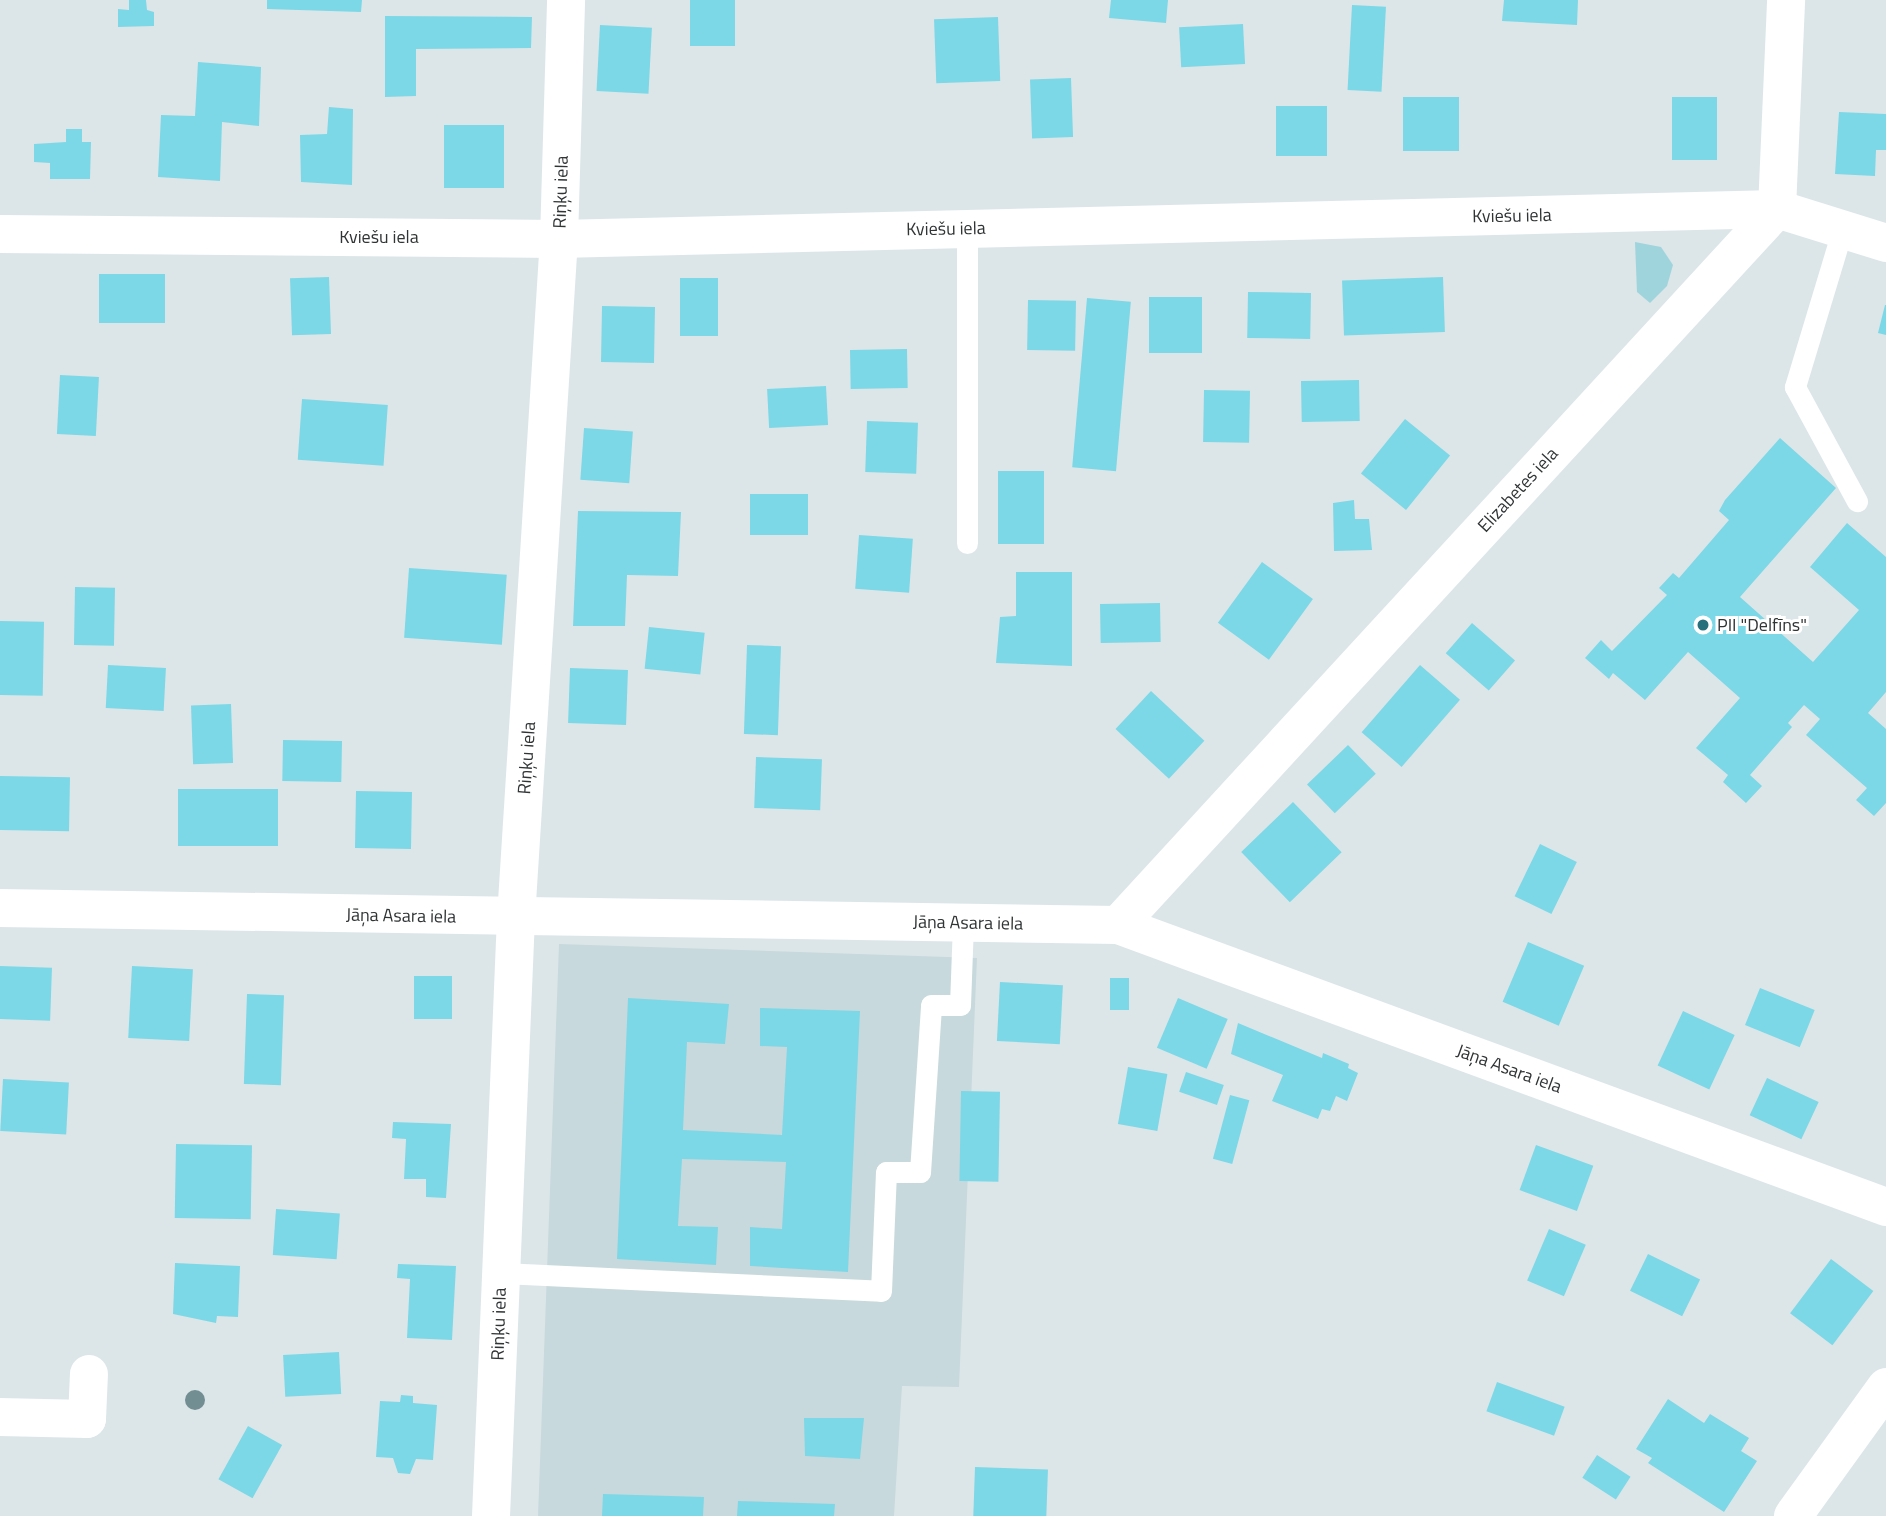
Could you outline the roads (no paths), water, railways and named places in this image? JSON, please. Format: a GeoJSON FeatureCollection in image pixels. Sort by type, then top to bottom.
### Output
{"type":"FeatureCollection","features":[{"type":"Feature","properties":{"kind":"street","name":"Riņķu iela"},"geometry":{"type":"LineString","coordinates":[[491,1516],[516,918],[559,239],[566,0]]}},
{"type":"Feature","properties":{"kind":"street"},"geometry":{"type":"LineString","coordinates":[[1777,209],[1786,0]]}},
{"type":"Feature","properties":{"kind":"street","name":"Kviešu iela"},"geometry":{"type":"LineString","coordinates":[[0,234],[559,239],[1777,209],[1886,243]]}},
{"type":"Feature","properties":{"kind":"street","name":"Elizabetes iela"},"geometry":{"type":"LineString","coordinates":[[1118,925],[1777,209]]}},
{"type":"Feature","properties":{"kind":"street","name":"Jāņa Asara iela"},"geometry":{"type":"LineString","coordinates":[[0,908],[516,918],[1118,925],[1886,1208]]}},
{"type":"Feature","properties":{"kind":"street"},"geometry":{"type":"LineString","coordinates":[[0,1417],[87,1419],[89,1374]]}},
{"type":"Feature","properties":{"kind":"street"},"geometry":{"type":"LineString","coordinates":[[1793,1516],[1886,1387]]}},
{"type":"Feature","properties":{"kind":"lane"},"geometry":{"type":"LineString","coordinates":[[967,229],[967,543]]}},
{"type":"Feature","properties":{"kind":"lane"},"geometry":{"type":"LineString","coordinates":[[1842,231],[1795,387],[1857,501]]}},
{"type":"Feature","properties":{"kind":"lane"},"geometry":{"type":"LineString","coordinates":[[502,1273],[881,1291],[886,1172],[920,1172],[931,1005],[960,1005],[963,923]]}},
{"type":"Feature","properties":{"kind":"place","name":"PII \"Delfīns\""},"geometry":{"type":"Point","coordinates":[1703,625]}}]}
